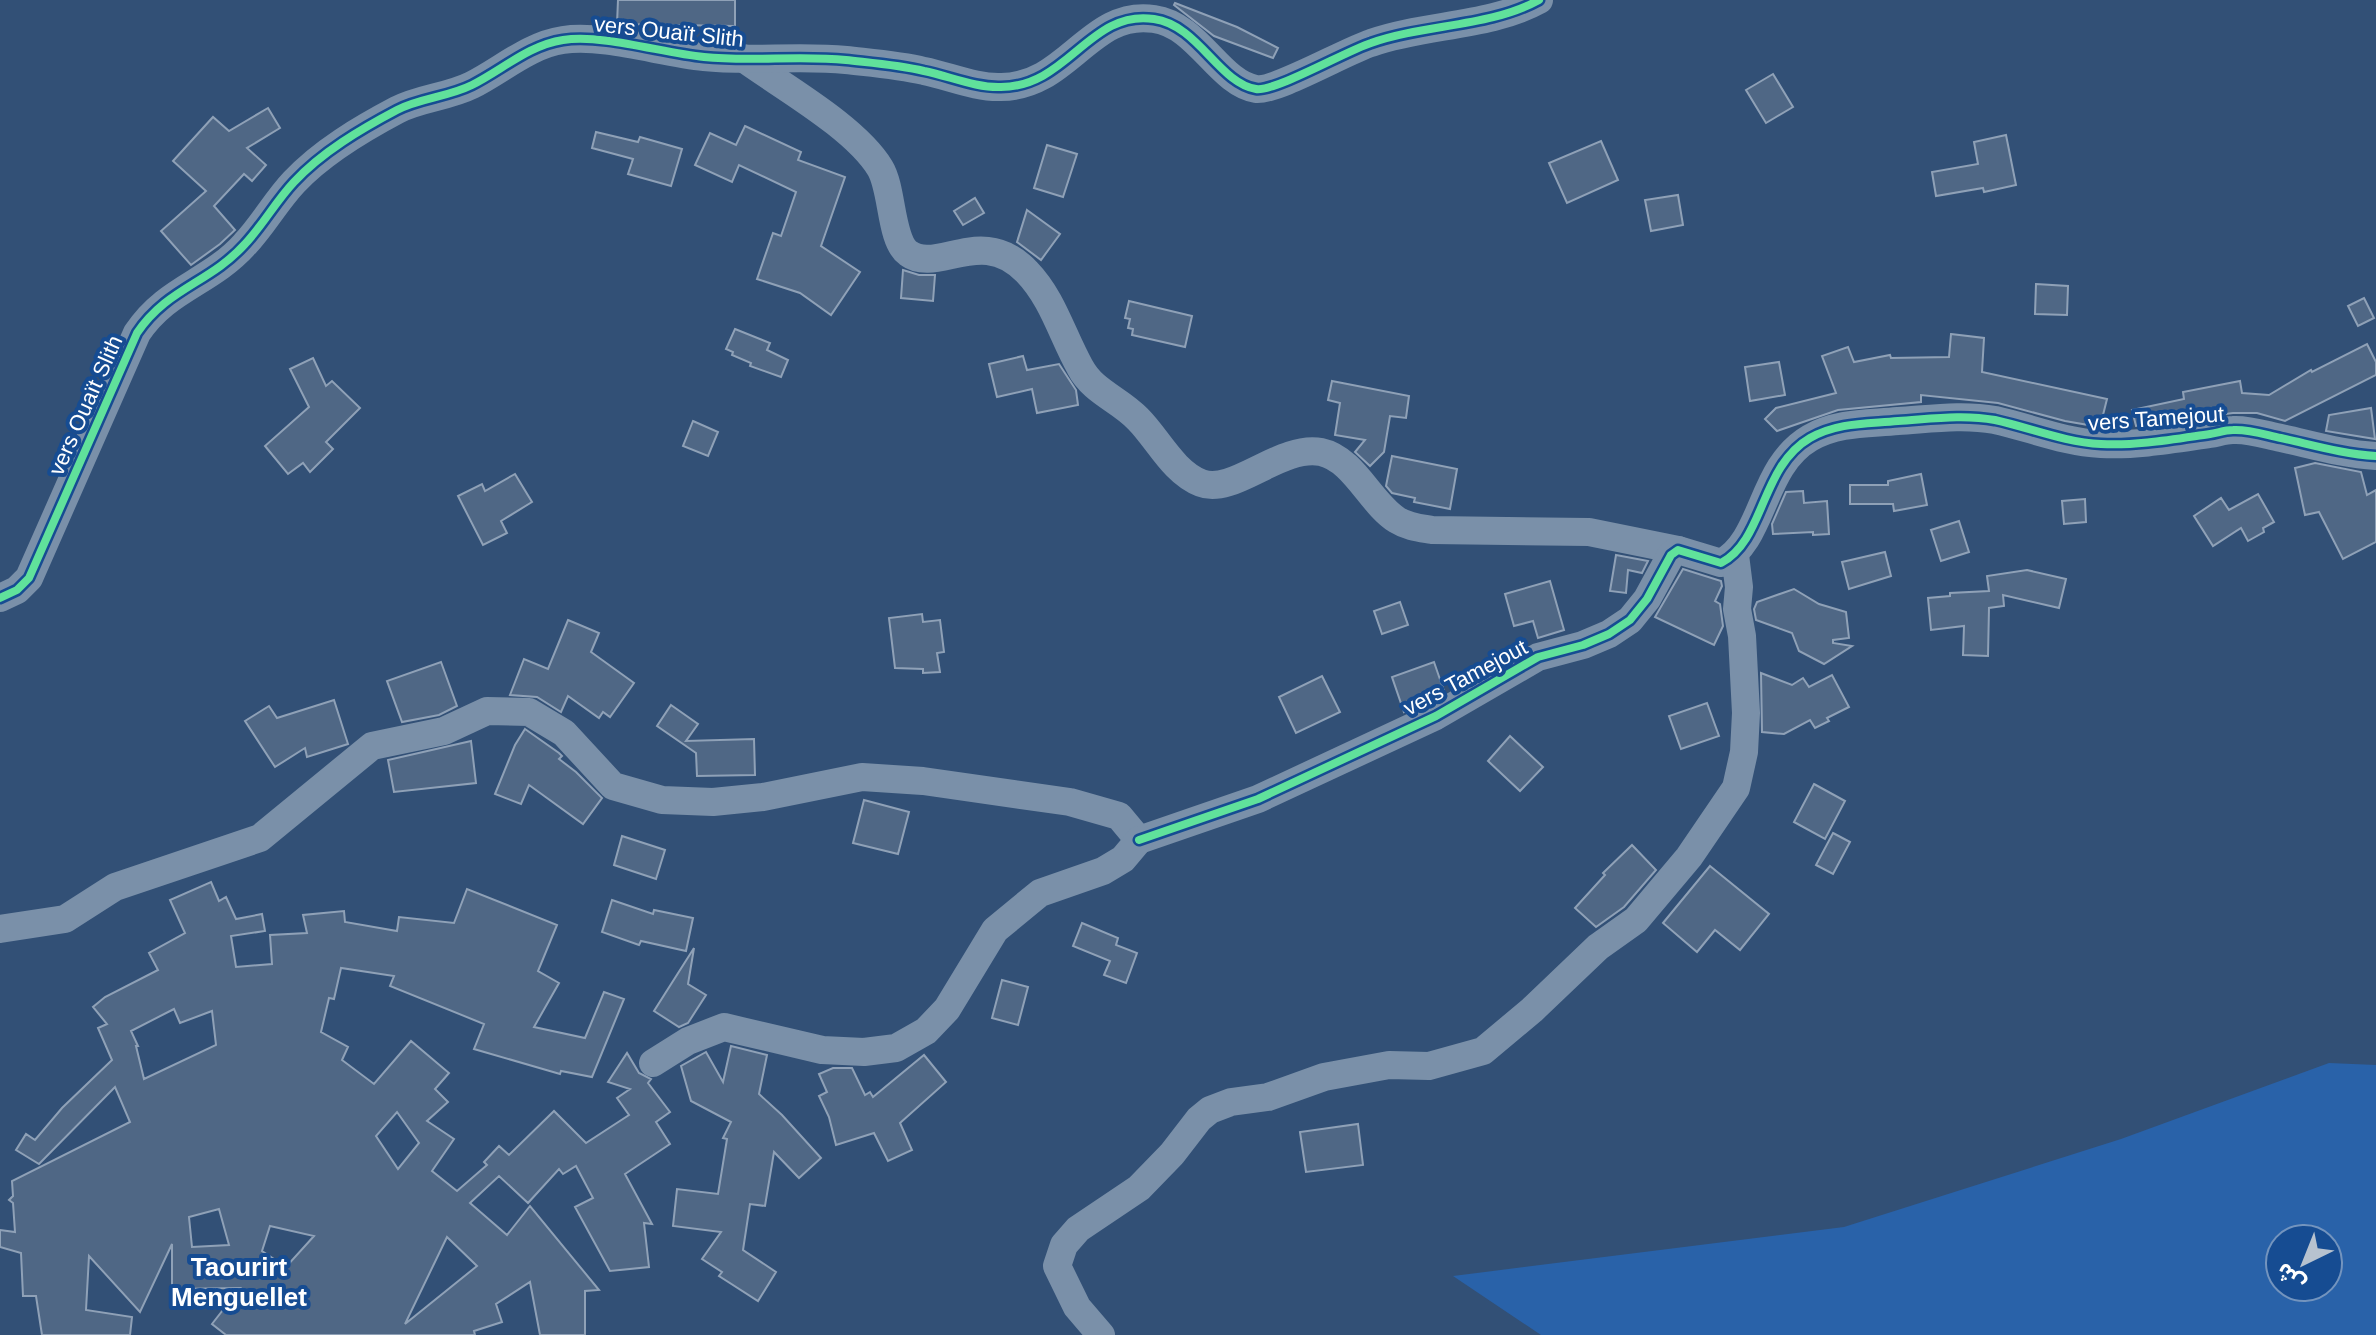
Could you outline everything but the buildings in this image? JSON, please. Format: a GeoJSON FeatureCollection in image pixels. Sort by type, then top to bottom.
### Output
{"type":"FeatureCollection","features":[{"type":"Feature","properties":{"kind":"street","name":"vers Ouaït Slith"},"geometry":{"type":"LineString","coordinates":[[0,598],[17,590],[29,578],[137,333],[149,315],[167,299],[228,261],[247,242],[292,184],[328,153],[397,110],[467,88],[550,42],[588,40],[702,57],[841,60],[918,69],[994,87],[1020,87],[1048,75],[1100,30],[1129,18],[1157,19],[1187,34],[1232,78],[1258,90],[1273,89],[1317,65],[1372,42],[1421,29],[1505,14],[1539,0]]}},
{"type":"Feature","properties":{"kind":"street"},"geometry":{"type":"LineString","coordinates":[[743,58],[846,131],[866,151],[880,168],[901,245],[909,254],[929,258],[976,249],[997,251],[1015,260],[1029,274],[1054,311],[1081,370],[1097,389],[1138,418],[1189,477],[1218,487],[1300,452],[1323,452],[1340,462],[1383,509],[1398,521],[1413,527],[1432,530],[1589,532],[1678,550],[1721,563],[1735,555],[1746,713],[1744,752],[1736,788],[1689,857],[1636,920],[1598,947],[1532,1010],[1483,1051],[1429,1066],[1389,1065],[1324,1077],[1268,1097],[1231,1102],[1210,1110],[1139,1188],[1078,1229],[1064,1245],[1057,1266],[1077,1307],[1101,1335]]}},
{"type":"Feature","properties":{"kind":"street","name":"vers Tamejout"},"geometry":{"type":"LineString","coordinates":[[1735,555],[1752,526],[1772,478],[1795,449],[1811,438],[1839,427],[1867,421],[1994,420],[2069,441],[2104,444],[2234,430],[2347,454],[2376,456]]}},
{"type":"Feature","properties":{"kind":"street","name":"vers Tamejout"},"geometry":{"type":"LineString","coordinates":[[1139,840],[1258,799],[1436,716],[1538,657],[1583,645],[1609,634],[1630,620],[1647,599],[1671,555],[1678,550]]}},
{"type":"Feature","properties":{"kind":"street"},"geometry":{"type":"LineString","coordinates":[[0,929],[65,919],[115,887],[260,838],[372,746],[444,731],[487,711],[529,712],[564,733],[613,786],[662,800],[713,802],[763,797],[862,777],[923,781],[1070,802],[1119,816],[1139,840],[1123,859],[1103,871],[1040,893],[995,930],[947,1009],[926,1031],[896,1048],[864,1052],[822,1050],[724,1027],[688,1041],[653,1063]]}},
{"type":"Feature","properties":{"kind":"shaded area"},"geometry":{"type":"Polygon","coordinates":[[[2329,1063],[2376,1065],[2376,1335],[1541,1335],[1453,1276],[1844,1227],[2121,1139],[2329,1063]]]}},
{"type":"Feature","properties":{"kind":"cycle path"},"geometry":{"type":"LineString","coordinates":[[0,598],[17,590],[29,578],[137,333],[149,318],[175,295],[232,257],[252,237],[294,182],[342,142],[406,106],[472,85],[539,47],[579,39],[704,57],[846,60],[905,67],[972,84],[1001,87],[1024,84],[1044,75],[1113,25],[1132,19],[1154,19],[1169,23],[1183,32],[1231,76],[1243,85],[1256,89],[1278,84],[1371,43],[1500,15],[1539,0]]}},
{"type":"Feature","properties":{"kind":"cycle path"},"geometry":{"type":"LineString","coordinates":[[1139,840],[1258,799],[1436,716],[1538,657],[1583,645],[1609,634],[1630,620],[1647,599],[1671,555],[1678,550],[1721,563],[1735,552],[1746,538],[1781,467],[1810,438],[1831,429],[1864,423],[1971,417],[1995,420],[2074,441],[2114,444],[2156,442],[2239,430],[2376,456]]}},
{"type":"Feature","properties":{"kind":"district","name":"Taourirt Menguellet"},"geometry":{"type":"Point","coordinates":[239,1282]}}]}
